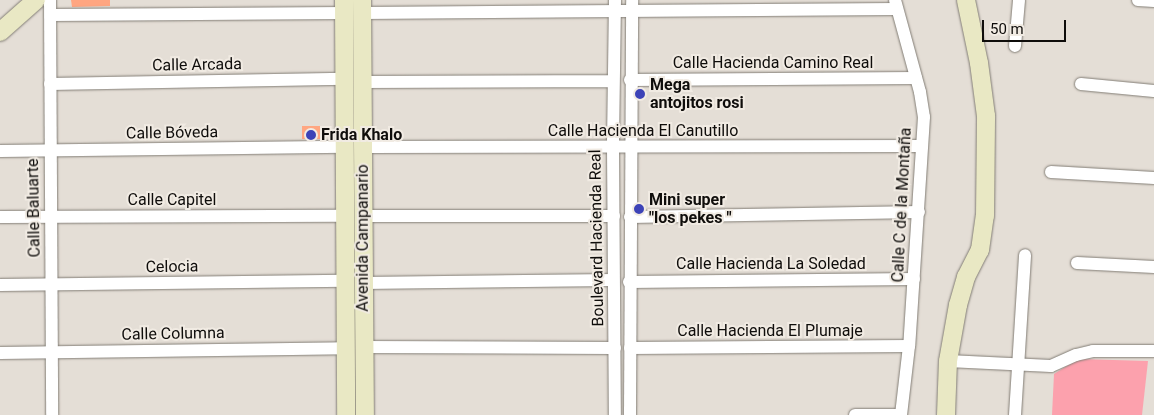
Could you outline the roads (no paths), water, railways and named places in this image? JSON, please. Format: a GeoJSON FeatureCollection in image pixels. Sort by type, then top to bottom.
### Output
{"type":"FeatureCollection","features":[{"type":"Feature","properties":{"kind":"street"},"geometry":{"type":"LineString","coordinates":[[0,32],[36,0]]}},
{"type":"Feature","properties":{"kind":"street","name":"Calle Baluarte"},"geometry":{"type":"LineString","coordinates":[[50,0],[52,415]]}},
{"type":"Feature","properties":{"kind":"street"},"geometry":{"type":"LineString","coordinates":[[946,415],[948,361],[962,292],[980,250],[985,216],[986,116],[979,63],[966,0]]}},
{"type":"Feature","properties":{"kind":"street"},"geometry":{"type":"LineString","coordinates":[[1016,46],[1019,0]]}},
{"type":"Feature","properties":{"kind":"street"},"geometry":{"type":"LineString","coordinates":[[1138,0],[1154,1]]}},
{"type":"Feature","properties":{"kind":"street"},"geometry":{"type":"LineString","coordinates":[[51,15],[353,6],[896,4]]}},
{"type":"Feature","properties":{"kind":"street","name":"Calle C de la Montaña"},"geometry":{"type":"LineString","coordinates":[[896,4],[916,78],[924,117],[909,346],[901,415]]}},
{"type":"Feature","properties":{"kind":"street","name":"Avenida Campanario"},"geometry":{"type":"LineString","coordinates":[[353,6],[344,79],[345,281],[365,415]]}},
{"type":"Feature","properties":{"kind":"street","name":"Avenida Campanario"},"geometry":{"type":"LineString","coordinates":[[346,415],[363,283],[363,82],[353,6]]}},
{"type":"Feature","properties":{"kind":"street","name":"Boulevard Hacienda Real"},"geometry":{"type":"LineString","coordinates":[[615,6],[613,81],[615,415]]}},
{"type":"Feature","properties":{"kind":"street","name":"Boulevard Hacienda Real"},"geometry":{"type":"LineString","coordinates":[[630,415],[629,282],[632,6]]}},
{"type":"Feature","properties":{"kind":"street","name":"Calle Hacienda Camino Real"},"geometry":{"type":"LineString","coordinates":[[630,80],[916,78]]}},
{"type":"Feature","properties":{"kind":"street","name":"Calle Arcada"},"geometry":{"type":"LineString","coordinates":[[50,84],[344,79]]}},
{"type":"Feature","properties":{"kind":"street"},"geometry":{"type":"LineString","coordinates":[[363,82],[613,81]]}},
{"type":"Feature","properties":{"kind":"street"},"geometry":{"type":"LineString","coordinates":[[1082,84],[1154,91]]}},
{"type":"Feature","properties":{"kind":"street","name":"Calle Hacienda El Canutillo"},"geometry":{"type":"LineString","coordinates":[[364,147],[922,146]]}},
{"type":"Feature","properties":{"kind":"street","name":"Calle Bóveda"},"geometry":{"type":"LineString","coordinates":[[0,151],[345,147]]}},
{"type":"Feature","properties":{"kind":"street"},"geometry":{"type":"LineString","coordinates":[[1050,172],[1154,178]]}},
{"type":"Feature","properties":{"kind":"street"},"geometry":{"type":"LineString","coordinates":[[630,218],[918,212]]}},
{"type":"Feature","properties":{"kind":"street","name":"Calle Capitel"},"geometry":{"type":"LineString","coordinates":[[0,217],[345,216]]}},
{"type":"Feature","properties":{"kind":"street"},"geometry":{"type":"LineString","coordinates":[[364,216],[614,216]]}},
{"type":"Feature","properties":{"kind":"street"},"geometry":{"type":"LineString","coordinates":[[1015,415],[1025,255]]}},
{"type":"Feature","properties":{"kind":"street"},"geometry":{"type":"LineString","coordinates":[[1077,263],[1154,267]]}},
{"type":"Feature","properties":{"kind":"street","name":"Calle Hacienda La Soledad"},"geometry":{"type":"LineString","coordinates":[[629,282],[914,279]]}},
{"type":"Feature","properties":{"kind":"street"},"geometry":{"type":"LineString","coordinates":[[363,283],[613,280]]}},
{"type":"Feature","properties":{"kind":"street","name":"Celocia"},"geometry":{"type":"LineString","coordinates":[[0,285],[345,281]]}},
{"type":"Feature","properties":{"kind":"street","name":"Calle Hacienda El Plumaje"},"geometry":{"type":"LineString","coordinates":[[630,348],[909,346]]}},
{"type":"Feature","properties":{"kind":"street"},"geometry":{"type":"LineString","coordinates":[[354,348],[615,348]]}},
{"type":"Feature","properties":{"kind":"street","name":"Calle Columna"},"geometry":{"type":"LineString","coordinates":[[0,353],[354,348]]}},
{"type":"Feature","properties":{"kind":"street"},"geometry":{"type":"LineString","coordinates":[[948,361],[1051,366],[1076,355],[1093,352],[1154,351]]}},
{"type":"Feature","properties":{"kind":"street"},"geometry":{"type":"LineString","coordinates":[[856,415],[901,415]]}},
{"type":"Feature","properties":{"kind":"place","name":"Mega antojitos rosi"},"geometry":{"type":"Point","coordinates":[640,94]}},
{"type":"Feature","properties":{"kind":"place","name":"Frida Khalo"},"geometry":{"type":"Point","coordinates":[311,135]}},
{"type":"Feature","properties":{"kind":"place","name":"Mini super \"los pekes \""},"geometry":{"type":"Point","coordinates":[639,209]}}]}
